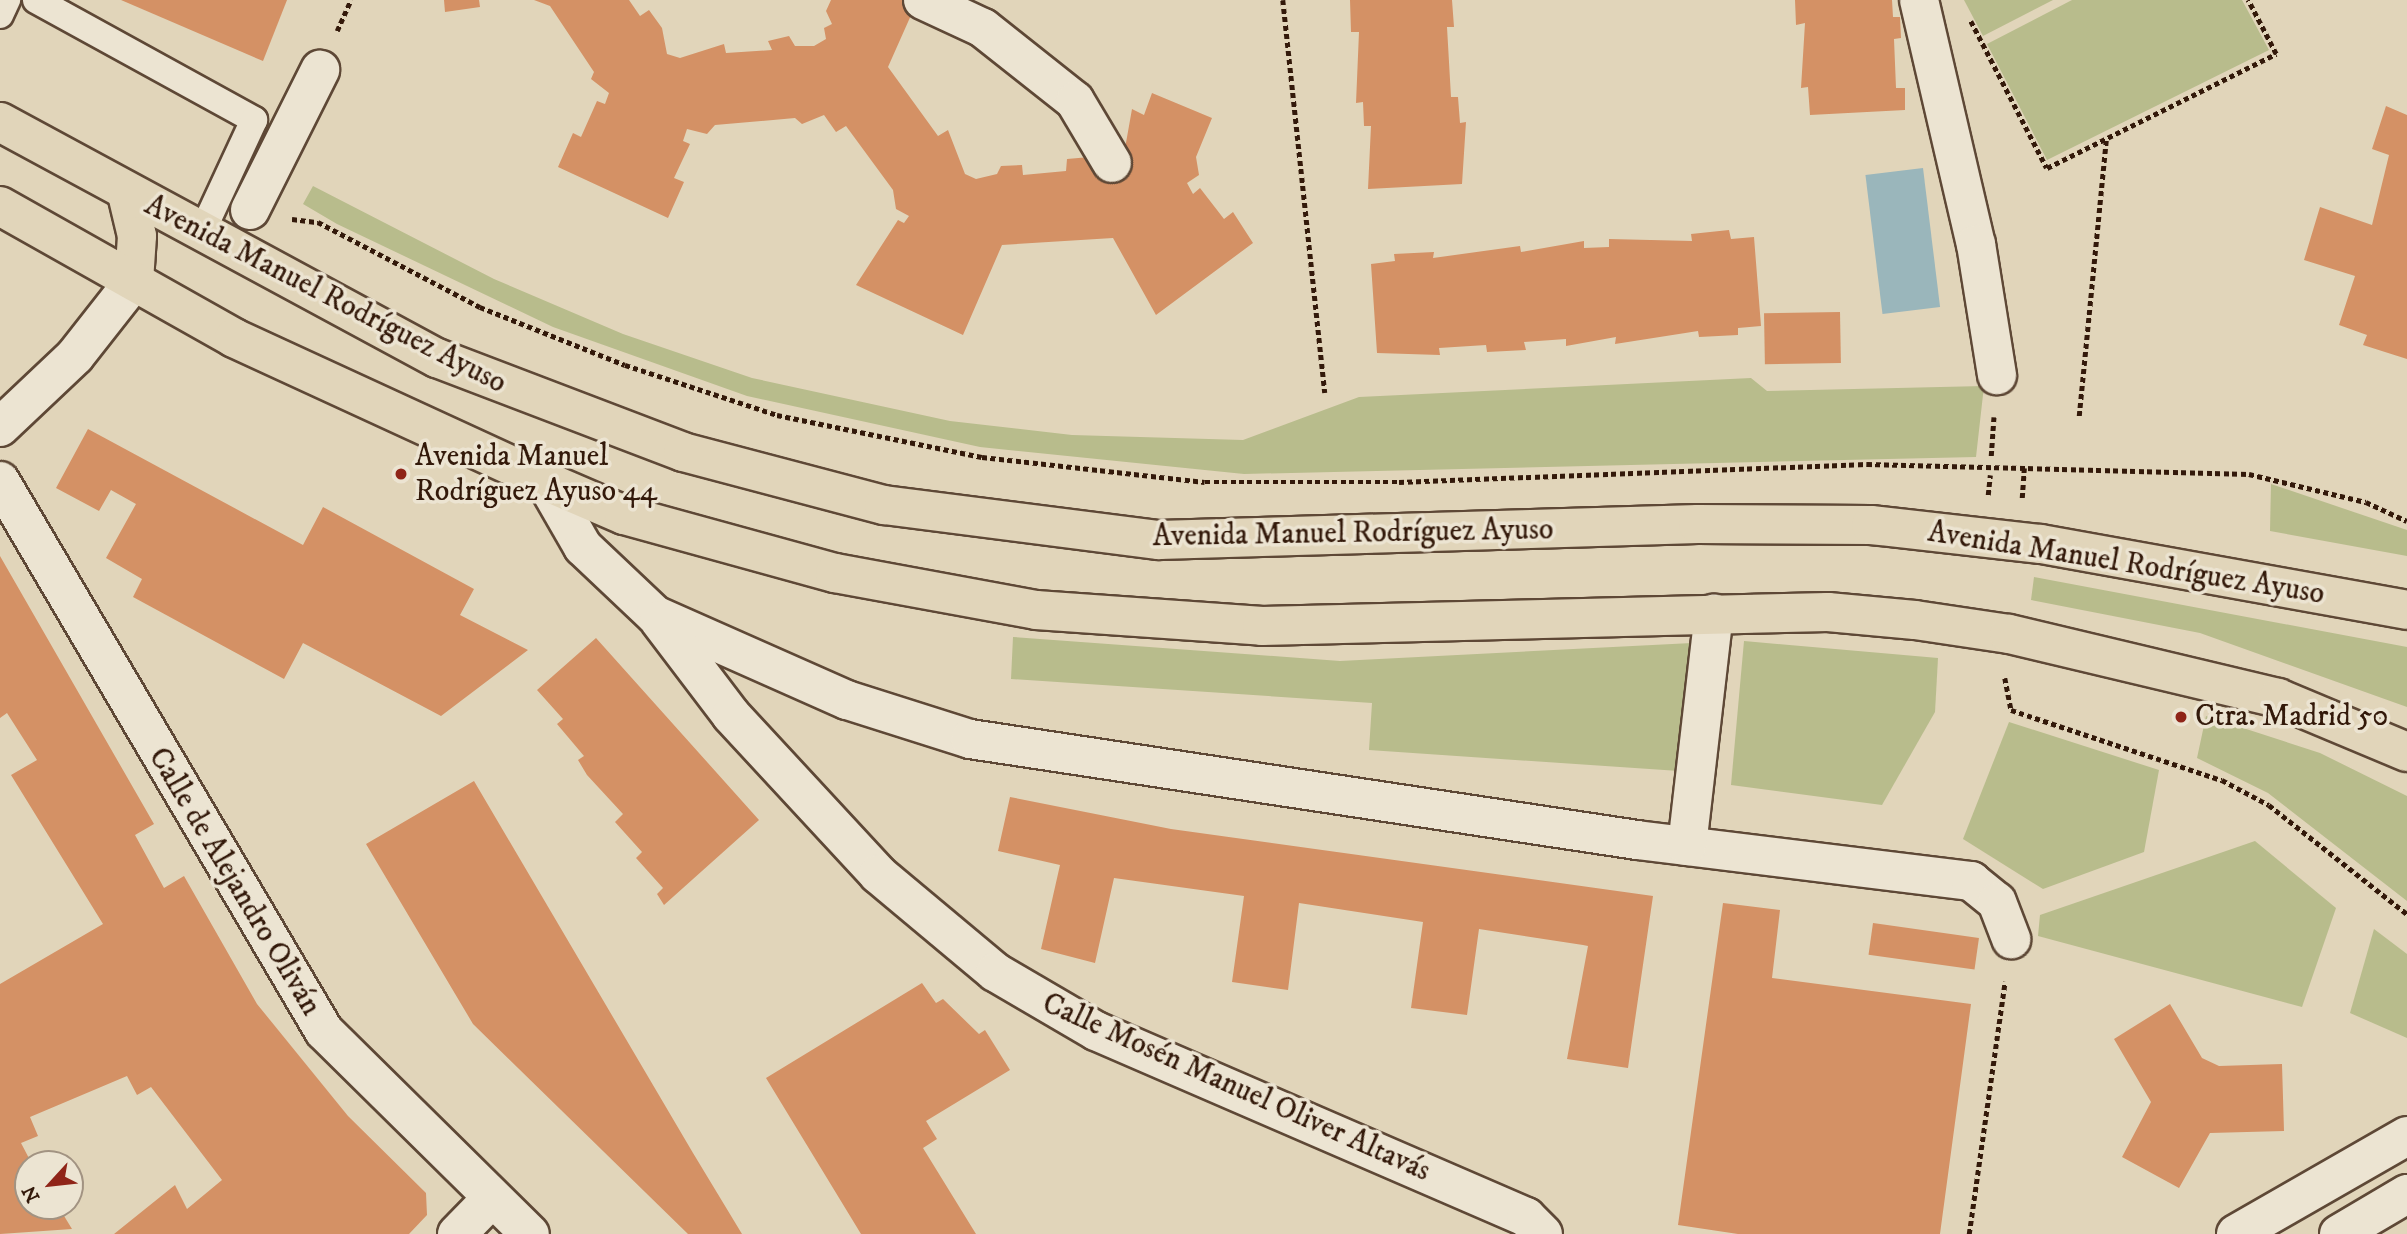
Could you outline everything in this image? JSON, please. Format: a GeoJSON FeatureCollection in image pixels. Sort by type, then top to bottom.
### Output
{"type":"FeatureCollection","features":[{"type":"Feature","properties":{"kind":"highway","name":"Avenida Manuel Rodríguez Ayuso"},"geometry":{"type":"LineString","coordinates":[[0,122],[201,234],[437,358],[523,395],[696,455],[884,505],[971,521],[1146,539],[1262,542],[1787,523],[2018,540],[2407,610]]}},
{"type":"Feature","properties":{"kind":"highway"},"geometry":{"type":"LineString","coordinates":[[127,194],[137,236],[134,281]]}},
{"type":"Feature","properties":{"kind":"highway"},"geometry":{"type":"LineString","coordinates":[[0,206],[234,338],[624,515],[738,551],[1036,610],[1262,626],[1828,612],[2008,634],[2278,698],[2407,752]]}},
{"type":"Feature","properties":{"kind":"street"},"geometry":{"type":"LineString","coordinates":[[923,0],[983,28],[1074,101],[1112,163]]}},
{"type":"Feature","properties":{"kind":"street"},"geometry":{"type":"LineString","coordinates":[[1919,0],[1976,244],[1997,374]]}},
{"type":"Feature","properties":{"kind":"street"},"geometry":{"type":"LineString","coordinates":[[253,205],[320,69]]}},
{"type":"Feature","properties":{"kind":"street"},"geometry":{"type":"LineString","coordinates":[[0,427],[75,356],[134,281]]}},
{"type":"Feature","properties":{"kind":"street","name":"Calle de Alejandro Oliván"},"geometry":{"type":"LineString","coordinates":[[0,481],[324,1031],[530,1234]]}},
{"type":"Feature","properties":{"kind":"street"},"geometry":{"type":"LineString","coordinates":[[545,481],[583,547],[655,615],[847,700],[970,739],[1687,846],[1971,881],[1997,902],[2011,939]]}},
{"type":"Feature","properties":{"kind":"street"},"geometry":{"type":"LineString","coordinates":[[1687,846],[1714,614]]}},
{"type":"Feature","properties":{"kind":"street","name":"Calle Mosén Manuel Oliver Altavás"},"geometry":{"type":"LineString","coordinates":[[655,615],[731,715],[860,855],[933,925],[995,972],[1096,1031],[1526,1217],[1543,1234]]}},
{"type":"Feature","properties":{"kind":"street"},"geometry":{"type":"LineString","coordinates":[[2236,1234],[2407,1136]]}},
{"type":"Feature","properties":{"kind":"street"},"geometry":{"type":"LineString","coordinates":[[2339,1234],[2407,1194]]}},
{"type":"Feature","properties":{"kind":"street"},"geometry":{"type":"LineString","coordinates":[[457,1234],[492,1198]]}},
{"type":"Feature","properties":{"kind":"lane"},"geometry":{"type":"LineString","coordinates":[[0,15],[7,0]]}},
{"type":"Feature","properties":{"kind":"lane"},"geometry":{"type":"LineString","coordinates":[[36,0],[254,120],[201,234]]}},
{"type":"Feature","properties":{"kind":"path"},"geometry":{"type":"LineString","coordinates":[[1283,0],[1325,393]]}},
{"type":"Feature","properties":{"kind":"path"},"geometry":{"type":"LineString","coordinates":[[1966,12],[2047,168],[2276,54],[2248,0]]}},
{"type":"Feature","properties":{"kind":"path"},"geometry":{"type":"LineString","coordinates":[[2079,416],[2106,139]]}},
{"type":"Feature","properties":{"kind":"path","name":"Avenida Manuel Rodríguez Ayuso"},"geometry":{"type":"LineString","coordinates":[[253,205],[294,220],[318,222],[480,307],[625,365],[777,415],[982,457],[1098,473],[1267,483],[1748,466],[2024,468],[2249,474],[2366,502],[2407,521]]}},
{"type":"Feature","properties":{"kind":"path"},"geometry":{"type":"LineString","coordinates":[[1991,456],[1993,426]]}},
{"type":"Feature","properties":{"kind":"path"},"geometry":{"type":"LineString","coordinates":[[2018,540],[2024,468]]}},
{"type":"Feature","properties":{"kind":"path"},"geometry":{"type":"LineString","coordinates":[[1988,499],[1990,475]]}},
{"type":"Feature","properties":{"kind":"path"},"geometry":{"type":"LineString","coordinates":[[2008,634],[2004,690],[2011,710],[2222,780],[2269,805],[2407,914]]}},
{"type":"Feature","properties":{"kind":"path"},"geometry":{"type":"LineString","coordinates":[[1969,1234],[2011,939]]}},
{"type":"Feature","properties":{"kind":"green space"},"geometry":{"type":"Polygon","coordinates":[[[1964,0],[2053,0],[1983,36],[1964,0]]]}},
{"type":"Feature","properties":{"kind":"green space"},"geometry":{"type":"Polygon","coordinates":[[[2072,0],[2242,0],[2269,50],[2047,160],[1987,44],[2072,0]]]}},
{"type":"Feature","properties":{"kind":"green space"},"geometry":{"type":"Polygon","coordinates":[[[313,186],[494,279],[623,334],[752,378],[950,421],[1072,435],[1243,440],[1359,397],[1751,378],[1767,391],[1984,386],[1976,457],[1244,474],[980,447],[747,396],[553,327],[337,224],[303,204],[313,186]]]}},
{"type":"Feature","properties":{"kind":"green space"},"geometry":{"type":"Polygon","coordinates":[[[2271,484],[2407,530],[2407,556],[2270,531],[2271,484]]]}},
{"type":"Feature","properties":{"kind":"green space"},"geometry":{"type":"Polygon","coordinates":[[[2034,577],[2407,647],[2407,707],[2200,633],[2031,600],[2034,577]]]}},
{"type":"Feature","properties":{"kind":"green space"},"geometry":{"type":"Polygon","coordinates":[[[1013,637],[1340,661],[1692,643],[1679,771],[1369,750],[1372,703],[1011,679],[1013,637]]]}},
{"type":"Feature","properties":{"kind":"green space"},"geometry":{"type":"Polygon","coordinates":[[[1744,641],[1938,658],[1935,712],[1882,805],[1731,785],[1744,641]]]}},
{"type":"Feature","properties":{"kind":"green space"},"geometry":{"type":"Polygon","coordinates":[[[2206,716],[2320,753],[2407,796],[2407,901],[2268,793],[2197,758],[2206,716]]]}},
{"type":"Feature","properties":{"kind":"green space"},"geometry":{"type":"Polygon","coordinates":[[[2009,722],[2159,770],[2144,852],[2043,889],[1963,839],[2009,722]]]}},
{"type":"Feature","properties":{"kind":"green space"},"geometry":{"type":"Polygon","coordinates":[[[2255,841],[2336,908],[2302,1007],[2038,936],[2040,915],[2255,841]]]}},
{"type":"Feature","properties":{"kind":"green space"},"geometry":{"type":"Polygon","coordinates":[[[2374,929],[2407,954],[2407,1038],[2350,1013],[2374,929]]]}},
{"type":"Feature","properties":{"kind":"water"},"geometry":{"type":"Polygon","coordinates":[[[1923,168],[1940,307],[1882,314],[1865,175],[1923,168]]]}},
{"type":"Feature","properties":{"kind":"building"},"geometry":{"type":"Polygon","coordinates":[[[121,0],[287,0],[263,61],[121,0]]]}},
{"type":"Feature","properties":{"kind":"building"},"geometry":{"type":"Polygon","coordinates":[[[444,0],[479,0],[480,7],[445,12],[444,0]]]}},
{"type":"Feature","properties":{"kind":"building"},"geometry":{"type":"Polygon","coordinates":[[[534,0],[629,0],[640,16],[649,10],[662,28],[667,54],[680,58],[724,44],[726,53],[772,50],[768,41],[789,36],[795,46],[814,46],[826,39],[824,28],[832,24],[826,11],[831,0],[907,0],[916,4],[888,67],[938,136],[948,130],[965,174],[976,179],[997,174],[1001,166],[1022,165],[1023,175],[1066,171],[1067,159],[1124,154],[1132,109],[1144,115],[1152,93],[1212,118],[1196,157],[1199,175],[1187,183],[1193,194],[1200,188],[1224,219],[1233,212],[1253,243],[1156,315],[1113,238],[1002,245],[963,335],[856,285],[898,220],[904,223],[909,216],[896,209],[893,190],[846,126],[836,132],[824,115],[802,124],[795,118],[715,125],[707,134],[687,129],[683,141],[690,144],[674,178],[684,182],[668,218],[558,167],[573,133],[581,137],[597,101],[605,104],[609,93],[591,79],[594,72],[550,6],[534,0]]]}},
{"type":"Feature","properties":{"kind":"building"},"geometry":{"type":"Polygon","coordinates":[[[1350,0],[1452,0],[1454,27],[1447,27],[1451,97],[1458,97],[1460,123],[1466,122],[1462,184],[1368,189],[1371,126],[1364,126],[1363,102],[1356,103],[1359,32],[1351,32],[1350,0]]]}},
{"type":"Feature","properties":{"kind":"building"},"geometry":{"type":"Polygon","coordinates":[[[1795,0],[1892,0],[1893,17],[1900,17],[1901,38],[1894,39],[1896,88],[1905,88],[1905,110],[1810,115],[1808,87],[1801,88],[1805,23],[1796,25],[1795,0]]]}},
{"type":"Feature","properties":{"kind":"building"},"geometry":{"type":"Polygon","coordinates":[[[2386,106],[2407,115],[2407,359],[2363,345],[2367,335],[2339,325],[2355,276],[2304,260],[2320,207],[2372,225],[2389,155],[2372,149],[2386,106]]]}},
{"type":"Feature","properties":{"kind":"building"},"geometry":{"type":"Polygon","coordinates":[[[1729,230],[1731,239],[1754,237],[1761,326],[1738,328],[1738,335],[1699,337],[1698,331],[1615,344],[1616,337],[1566,346],[1566,339],[1524,342],[1526,350],[1487,352],[1486,345],[1439,348],[1440,355],[1377,353],[1371,264],[1395,261],[1394,254],[1434,252],[1433,258],[1520,246],[1521,252],[1584,241],[1584,248],[1609,247],[1609,239],[1692,241],[1691,234],[1729,230]]]}},
{"type":"Feature","properties":{"kind":"building"},"geometry":{"type":"Polygon","coordinates":[[[1840,312],[1841,363],[1765,364],[1764,313],[1840,312]]]}},
{"type":"Feature","properties":{"kind":"building"},"geometry":{"type":"Polygon","coordinates":[[[88,429],[303,545],[323,507],[474,589],[460,615],[528,650],[441,716],[303,643],[284,679],[133,597],[142,579],[106,558],[136,504],[111,490],[99,511],[56,488],[88,429]]]}},
{"type":"Feature","properties":{"kind":"building"},"geometry":{"type":"Polygon","coordinates":[[[0,556],[154,824],[135,835],[164,888],[184,876],[257,1004],[348,1116],[426,1193],[427,1215],[409,1234],[114,1234],[175,1185],[187,1209],[222,1180],[151,1087],[137,1095],[127,1076],[30,1117],[38,1136],[21,1143],[25,1150],[14,1150],[14,1220],[67,1220],[72,1229],[0,1234],[0,984],[103,924],[11,775],[37,760],[7,713],[0,718],[0,556]]]}},
{"type":"Feature","properties":{"kind":"building"},"geometry":{"type":"Polygon","coordinates":[[[596,638],[759,820],[664,905],[657,894],[663,888],[636,858],[642,852],[615,822],[623,814],[587,775],[578,760],[584,756],[557,724],[563,719],[537,690],[596,638]]]}},
{"type":"Feature","properties":{"kind":"building"},"geometry":{"type":"Polygon","coordinates":[[[474,781],[742,1234],[688,1234],[473,1024],[366,844],[474,781]]]}},
{"type":"Feature","properties":{"kind":"building"},"geometry":{"type":"Polygon","coordinates":[[[1010,797],[1171,829],[1653,896],[1628,1068],[1567,1059],[1588,946],[1479,929],[1467,1015],[1411,1008],[1423,922],[1299,903],[1288,990],[1232,982],[1244,896],[1114,878],[1095,963],[1041,949],[1060,865],[998,851],[1010,797]]]}},
{"type":"Feature","properties":{"kind":"building"},"geometry":{"type":"Polygon","coordinates":[[[1723,903],[1780,910],[1772,978],[1971,1004],[1940,1234],[1738,1234],[1678,1225],[1723,903]]]}},
{"type":"Feature","properties":{"kind":"building"},"geometry":{"type":"Polygon","coordinates":[[[1873,923],[1979,938],[1975,970],[1869,955],[1873,923]]]}},
{"type":"Feature","properties":{"kind":"building"},"geometry":{"type":"Polygon","coordinates":[[[922,983],[936,1003],[943,999],[979,1034],[985,1030],[1010,1070],[926,1121],[937,1139],[923,1148],[976,1234],[861,1234],[766,1078],[922,983]]]}},
{"type":"Feature","properties":{"kind":"building"},"geometry":{"type":"Polygon","coordinates":[[[2170,1004],[2202,1058],[2219,1066],[2282,1064],[2284,1131],[2210,1133],[2179,1188],[2122,1157],[2151,1102],[2114,1039],[2170,1004]]]}},
{"type":"Feature","properties":{"kind":"place","name":"Avenida Manuel Rodríguez Ayuso 44"},"geometry":{"type":"Point","coordinates":[401,474]}},
{"type":"Feature","properties":{"kind":"place","name":"Ctra. Madrid 50"},"geometry":{"type":"Point","coordinates":[2181,717]}}]}
